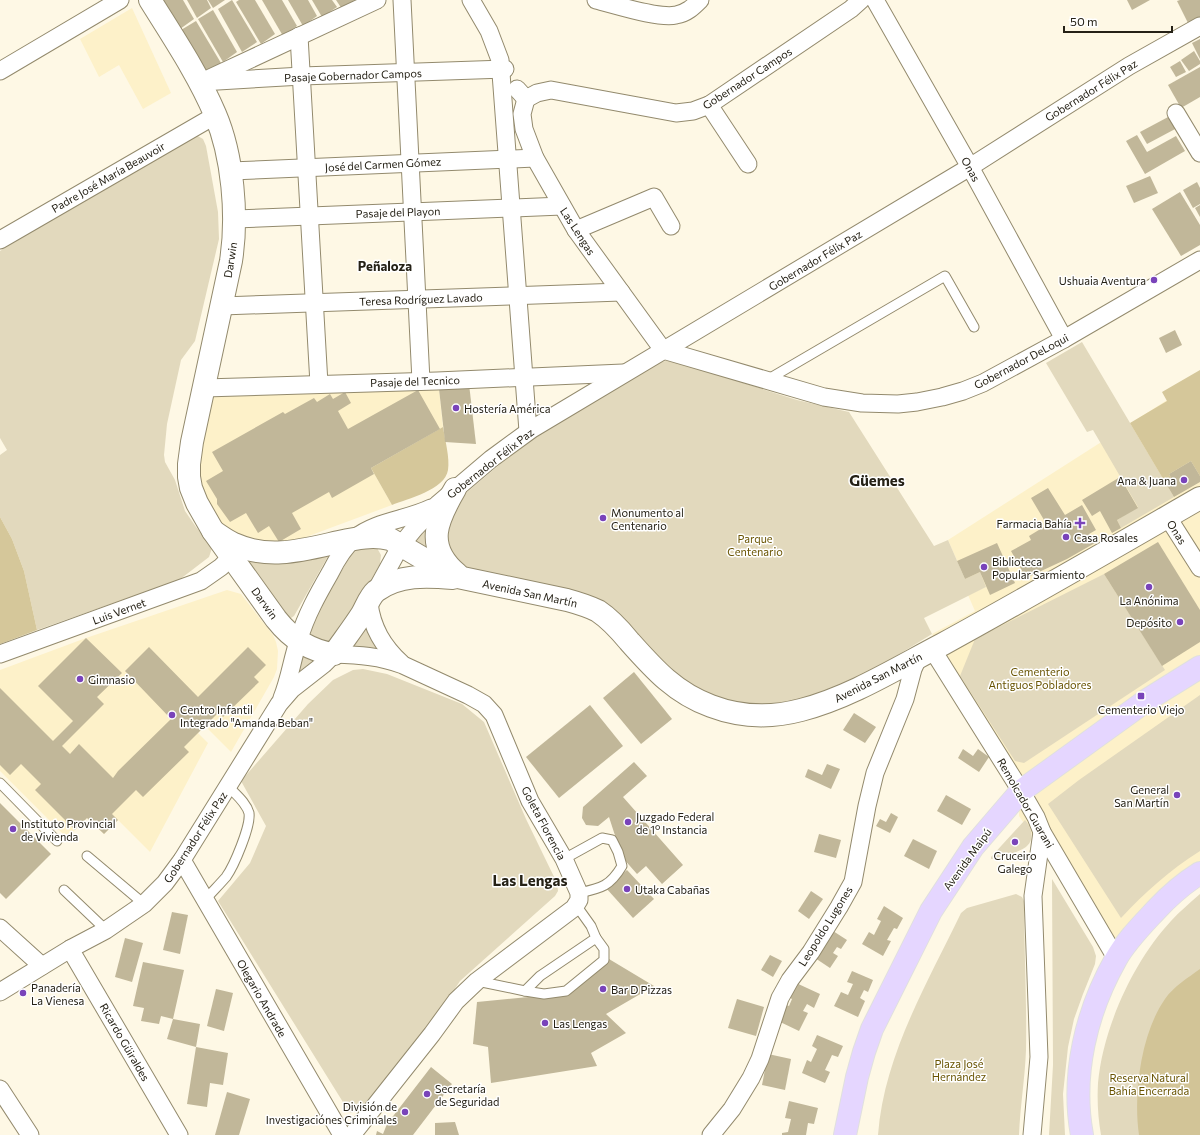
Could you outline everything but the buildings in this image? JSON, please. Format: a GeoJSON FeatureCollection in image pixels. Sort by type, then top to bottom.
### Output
{"type":"FeatureCollection","features":[{"type":"Feature","properties":{"kind":"main road","name":"Darwin"},"geometry":{"type":"LineString","coordinates":[[150,0],[200,82],[216,115],[231,171],[234,243],[222,306],[192,442],[189,464],[191,488],[197,503],[213,531],[285,630],[308,647],[321,653],[334,654]]}},
{"type":"Feature","properties":{"kind":"main road"},"geometry":{"type":"LineString","coordinates":[[455,489],[438,522],[436,535],[438,548],[443,559],[463,578]]}},
{"type":"Feature","properties":{"kind":"main road","name":"Avenida San Martín"},"geometry":{"type":"LineString","coordinates":[[401,545],[445,572],[463,578],[567,600],[596,610],[608,618],[660,675],[691,697],[710,706],[732,712],[753,715],[776,715],[800,710],[849,694],[1002,612],[1200,498]]}},
{"type":"Feature","properties":{"kind":"main road","name":"Darwin"},"geometry":{"type":"LineString","coordinates":[[213,531],[232,544],[248,550],[266,553],[284,553],[309,549],[354,538]]}},
{"type":"Feature","properties":{"kind":"main road"},"geometry":{"type":"LineString","coordinates":[[354,538],[370,536],[381,537],[401,545]]}},
{"type":"Feature","properties":{"kind":"main road","name":"Avenida San Martín"},"geometry":{"type":"LineString","coordinates":[[372,597],[390,583],[404,578],[420,576],[463,578]]}},
{"type":"Feature","properties":{"kind":"main road","name":"Gobernador Félix Paz"},"geometry":{"type":"LineString","coordinates":[[334,654],[348,636],[372,597]]}},
{"type":"Feature","properties":{"kind":"main road","name":"Avenida Maipú"},"geometry":{"type":"LineString","coordinates":[[846,1135],[857,1077],[872,1029],[931,911],[973,847],[1020,791],[1146,700],[1200,667]]}},
{"type":"Feature","properties":{"kind":"main road"},"geometry":{"type":"LineString","coordinates":[[1082,1135],[1078,1101],[1084,1041],[1093,1008],[1116,958],[1140,926],[1188,881],[1200,873]]}},
{"type":"Feature","properties":{"kind":"street"},"geometry":{"type":"LineString","coordinates":[[0,71],[120,0]]}},
{"type":"Feature","properties":{"kind":"street"},"geometry":{"type":"LineString","coordinates":[[200,82],[377,0]]}},
{"type":"Feature","properties":{"kind":"street"},"geometry":{"type":"LineString","coordinates":[[402,0],[417,299],[429,381]]}},
{"type":"Feature","properties":{"kind":"street"},"geometry":{"type":"LineString","coordinates":[[471,0],[489,31],[502,66],[528,431]]}},
{"type":"Feature","properties":{"kind":"street"},"geometry":{"type":"LineString","coordinates":[[596,0],[662,16],[677,15],[689,10],[700,0]]}},
{"type":"Feature","properties":{"kind":"street","name":"Gobernador Campos"},"geometry":{"type":"LineString","coordinates":[[521,94],[551,90],[676,113],[693,111],[709,105],[851,9],[861,0]]}},
{"type":"Feature","properties":{"kind":"street","name":"Onas"},"geometry":{"type":"LineString","coordinates":[[875,0],[970,167],[1064,339]]}},
{"type":"Feature","properties":{"kind":"street","name":"Gobernador Félix Paz"},"geometry":{"type":"LineString","coordinates":[[372,597],[401,545],[415,528],[455,489],[528,431],[970,167],[1129,66],[1200,26]]}},
{"type":"Feature","properties":{"kind":"street"},"geometry":{"type":"LineString","coordinates":[[299,36],[319,384]]}},
{"type":"Feature","properties":{"kind":"street","name":"Pasaje Gobernador Campos"},"geometry":{"type":"LineString","coordinates":[[200,82],[302,76],[406,73],[502,66]]}},
{"type":"Feature","properties":{"kind":"street","name":"Las Lengas"},"geometry":{"type":"LineString","coordinates":[[521,94],[524,129],[534,158],[576,230],[663,350]]}},
{"type":"Feature","properties":{"kind":"street"},"geometry":{"type":"LineString","coordinates":[[709,105],[748,164]]}},
{"type":"Feature","properties":{"kind":"street"},"geometry":{"type":"LineString","coordinates":[[1176,112],[1200,153]]}},
{"type":"Feature","properties":{"kind":"street","name":"Padre José María Beauvoir"},"geometry":{"type":"LineString","coordinates":[[0,240],[216,115]]}},
{"type":"Feature","properties":{"kind":"street","name":"José del Carmen Gómez"},"geometry":{"type":"LineString","coordinates":[[231,171],[534,158]]}},
{"type":"Feature","properties":{"kind":"street"},"geometry":{"type":"LineString","coordinates":[[576,230],[654,198],[671,226]]}},
{"type":"Feature","properties":{"kind":"street","name":"Pasaje del Playon"},"geometry":{"type":"LineString","coordinates":[[234,219],[562,206]]}},
{"type":"Feature","properties":{"kind":"street","name":"Gobernador DeLoqui"},"geometry":{"type":"LineString","coordinates":[[663,350],[824,397],[862,403],[892,404],[917,402],[942,397],[984,383],[1064,339],[1200,260]]}},
{"type":"Feature","properties":{"kind":"street","name":"Teresa Rodríguez Lavado"},"geometry":{"type":"LineString","coordinates":[[222,306],[621,292]]}},
{"type":"Feature","properties":{"kind":"street","name":"Pasaje del Tecnico"},"geometry":{"type":"LineString","coordinates":[[204,388],[429,381],[626,372]]}},
{"type":"Feature","properties":{"kind":"street","name":"Gobernador Félix Paz"},"geometry":{"type":"LineString","coordinates":[[279,704],[287,684],[298,640],[313,603],[342,552],[354,538],[376,526],[415,514],[438,504]]}},
{"type":"Feature","properties":{"kind":"street","name":"Onas"},"geometry":{"type":"LineString","coordinates":[[1168,516],[1200,568]]}},
{"type":"Feature","properties":{"kind":"street","name":"Luis Vernet"},"geometry":{"type":"LineString","coordinates":[[0,654],[200,581],[221,567],[231,557]]}},
{"type":"Feature","properties":{"kind":"street"},"geometry":{"type":"LineString","coordinates":[[372,597],[370,614],[378,634],[391,654],[402,665]]}},
{"type":"Feature","properties":{"kind":"street","name":"Remolcador Guarani"},"geometry":{"type":"LineString","coordinates":[[926,653],[1020,791],[1036,817],[1042,832],[1116,958]]}},
{"type":"Feature","properties":{"kind":"street","name":"Leopoldo Lugones"},"geometry":{"type":"LineString","coordinates":[[711,1135],[732,1109],[751,1078],[760,1059],[780,998],[790,980],[811,952],[839,907],[852,882],[871,789],[876,773],[905,700],[913,669],[926,653]]}},
{"type":"Feature","properties":{"kind":"street","name":"Gobernador Félix Paz"},"geometry":{"type":"LineString","coordinates":[[0,992],[70,949],[106,930],[144,904],[165,883],[182,860],[279,704],[292,689],[324,664],[334,654]]}},
{"type":"Feature","properties":{"kind":"street","name":"Goleta Florencia"},"geometry":{"type":"LineString","coordinates":[[334,654],[366,655],[392,660],[468,695],[484,704],[494,715],[530,802],[564,859],[578,899]]}},
{"type":"Feature","properties":{"kind":"street"},"geometry":{"type":"LineString","coordinates":[[1032,1135],[1039,1057],[1033,896],[1042,832]]}},
{"type":"Feature","properties":{"kind":"street","name":"Olegario Andrade"},"geometry":{"type":"LineString","coordinates":[[182,860],[342,1135]]}},
{"type":"Feature","properties":{"kind":"street"},"geometry":{"type":"LineString","coordinates":[[352,1135],[432,1034],[456,1000],[477,981],[574,908],[578,899]]}},
{"type":"Feature","properties":{"kind":"street"},"geometry":{"type":"LineString","coordinates":[[2,933],[42,966]]}},
{"type":"Feature","properties":{"kind":"street","name":"Ricardo Güiraldes"},"geometry":{"type":"LineString","coordinates":[[70,949],[179,1135]]}},
{"type":"Feature","properties":{"kind":"street"},"geometry":{"type":"LineString","coordinates":[[0,1089],[30,1135]]}},
{"type":"Feature","properties":{"kind":"lane"},"geometry":{"type":"LineString","coordinates":[[767,380],[945,276],[974,328]]}},
{"type":"Feature","properties":{"kind":"lane"},"geometry":{"type":"LineString","coordinates":[[0,783],[57,841]]}},
{"type":"Feature","properties":{"kind":"lane"},"geometry":{"type":"LineString","coordinates":[[205,900],[226,876],[249,824],[249,814],[246,806],[228,786]]}},
{"type":"Feature","properties":{"kind":"lane"},"geometry":{"type":"LineString","coordinates":[[477,981],[544,994],[566,991],[604,960],[604,949],[596,938],[578,899],[601,888],[615,878],[622,866],[618,852],[612,840],[602,838],[564,859]]}},
{"type":"Feature","properties":{"kind":"lane"},"geometry":{"type":"LineString","coordinates":[[87,856],[144,904]]}},
{"type":"Feature","properties":{"kind":"lane"},"geometry":{"type":"LineString","coordinates":[[64,890],[106,930]]}},
{"type":"Feature","properties":{"kind":"lane"},"geometry":{"type":"LineString","coordinates":[[525,991],[540,976],[596,938]]}},
{"type":"Feature","properties":{"kind":"shaded area"},"geometry":{"type":"Polygon","coordinates":[[[132,8],[171,93],[143,109],[119,65],[99,77],[80,39],[132,8]]]}},
{"type":"Feature","properties":{"kind":"shaded area"},"geometry":{"type":"Polygon","coordinates":[[[1200,370],[1200,476],[1191,461],[1169,474],[1171,478],[1165,482],[1130,423],[1167,401],[1162,392],[1200,370]]]}},
{"type":"Feature","properties":{"kind":"shaded area"},"geometry":{"type":"Polygon","coordinates":[[[1200,379],[1200,867],[1120,962],[1019,816],[1020,774],[932,634],[975,611],[968,595],[986,587],[965,579],[948,540],[1200,379]]]}},
{"type":"Feature","properties":{"kind":"shaded area"},"geometry":{"type":"Polygon","coordinates":[[[439,389],[443,427],[371,468],[392,505],[295,541],[274,544],[243,537],[234,532],[218,520],[205,501],[196,469],[209,396],[439,389]]]}},
{"type":"Feature","properties":{"kind":"shaded area"},"geometry":{"type":"Polygon","coordinates":[[[443,427],[448,460],[448,470],[445,477],[440,483],[424,493],[392,505],[371,468],[443,427]]]}},
{"type":"Feature","properties":{"kind":"shaded area"},"geometry":{"type":"Polygon","coordinates":[[[0,517],[12,539],[24,571],[37,630],[0,644],[0,517]]]}},
{"type":"Feature","properties":{"kind":"shaded area"},"geometry":{"type":"Polygon","coordinates":[[[227,590],[241,594],[273,635],[278,651],[277,669],[274,677],[231,752],[205,726],[198,733],[208,743],[150,852],[118,820],[104,834],[87,818],[67,838],[0,771],[0,670],[86,638],[227,590]]]}},
{"type":"Feature","properties":{"kind":"shaded area"},"geometry":{"type":"Polygon","coordinates":[[[1200,969],[1200,1135],[1139,1135],[1137,1119],[1138,1083],[1150,1029],[1157,1013],[1172,990],[1200,969]]]}},
{"type":"Feature","properties":{"kind":"green space"},"geometry":{"type":"Polygon","coordinates":[[[196,135],[203,139],[206,146],[218,212],[219,239],[195,341],[181,360],[167,424],[164,455],[165,462],[175,480],[185,511],[212,548],[209,557],[179,580],[37,630],[24,571],[12,539],[0,517],[0,455],[7,450],[0,438],[0,251],[189,137],[196,135]]]}},
{"type":"Feature","properties":{"kind":"green space"},"geometry":{"type":"Polygon","coordinates":[[[1082,342],[1174,497],[1121,528],[1117,520],[1138,507],[1093,430],[1087,432],[1046,363],[1082,342]]]}},
{"type":"Feature","properties":{"kind":"green space","name":"Parque Centenario"},"geometry":{"type":"Polygon","coordinates":[[[674,361],[797,400],[849,412],[934,546],[948,540],[965,579],[980,572],[986,587],[924,618],[932,634],[854,682],[838,690],[774,706],[726,702],[683,684],[617,617],[465,568],[458,562],[444,538],[459,499],[525,443],[658,362],[674,361]]]}},
{"type":"Feature","properties":{"kind":"green space"},"geometry":{"type":"Polygon","coordinates":[[[434,520],[436,550],[411,546],[417,537],[434,520]]]}},
{"type":"Feature","properties":{"kind":"green space"},"geometry":{"type":"Polygon","coordinates":[[[377,548],[381,555],[380,564],[339,635],[329,642],[322,642],[317,639],[309,630],[310,623],[353,552],[356,549],[377,548]]]}},
{"type":"Feature","properties":{"kind":"green space"},"geometry":{"type":"Polygon","coordinates":[[[331,551],[294,616],[291,618],[287,617],[238,554],[251,560],[277,564],[314,558],[331,551]]]}},
{"type":"Feature","properties":{"kind":"green space","name":"Cementerio Antiguos Pobladores"},"geometry":{"type":"Polygon","coordinates":[[[1104,574],[1165,670],[1024,763],[1015,761],[960,676],[975,639],[1104,574]]]}},
{"type":"Feature","properties":{"kind":"green space"},"geometry":{"type":"Polygon","coordinates":[[[367,622],[390,656],[350,651],[367,622]]]}},
{"type":"Feature","properties":{"kind":"green space"},"geometry":{"type":"Polygon","coordinates":[[[299,653],[317,664],[299,676],[296,671],[299,653]]]}},
{"type":"Feature","properties":{"kind":"green space"},"geometry":{"type":"Polygon","coordinates":[[[363,669],[387,674],[462,704],[484,722],[526,819],[557,883],[558,891],[555,896],[460,981],[447,1001],[362,1108],[351,1113],[218,901],[250,863],[266,826],[241,781],[308,704],[333,680],[353,670],[363,669]]]}},
{"type":"Feature","properties":{"kind":"green space"},"geometry":{"type":"Polygon","coordinates":[[[1200,695],[1200,851],[1158,882],[1121,918],[1048,804],[1079,780],[1200,695]]]}},
{"type":"Feature","properties":{"kind":"green space"},"geometry":{"type":"Polygon","coordinates":[[[1025,820],[1031,833],[1031,840],[1027,846],[999,858],[991,859],[991,857],[1025,820]]]}},
{"type":"Feature","properties":{"kind":"green space"},"geometry":{"type":"Polygon","coordinates":[[[1052,879],[1093,947],[1096,956],[1095,964],[1074,1019],[1068,1047],[1063,1094],[1065,1135],[1049,1135],[1053,1065],[1052,879]]]}},
{"type":"Feature","properties":{"kind":"green space","name":"Plaza José Hernández"},"geometry":{"type":"Polygon","coordinates":[[[1016,894],[1022,897],[1024,901],[1026,1013],[1026,1050],[1019,1135],[878,1135],[882,1105],[898,1048],[921,993],[961,913],[967,908],[1016,894]]]}},
{"type":"Feature","properties":{"kind":"green space","name":"Reserva Natural Bahía Encerrada"},"geometry":{"type":"Polygon","coordinates":[[[1200,894],[1200,1135],[1101,1135],[1098,1116],[1098,1083],[1106,1040],[1113,1018],[1133,976],[1157,937],[1181,910],[1200,894]]]}},
{"type":"Feature","properties":{"kind":"place","name":"Ushuaia Aventura"},"geometry":{"type":"Point","coordinates":[1154,280]}},
{"type":"Feature","properties":{"kind":"place","name":"Hostería América"},"geometry":{"type":"Point","coordinates":[456,408]}},
{"type":"Feature","properties":{"kind":"place","name":"Ana & Juana"},"geometry":{"type":"Point","coordinates":[1184,480]}},
{"type":"Feature","properties":{"kind":"place","name":"Monumento al Centenario"},"geometry":{"type":"Point","coordinates":[603,518]}},
{"type":"Feature","properties":{"kind":"place","name":"Farmacia Bahía"},"geometry":{"type":"Point","coordinates":[1080,523]}},
{"type":"Feature","properties":{"kind":"place","name":"Casa Rosales"},"geometry":{"type":"Point","coordinates":[1066,537]}},
{"type":"Feature","properties":{"kind":"place","name":"Biblioteca Popular Sarmiento"},"geometry":{"type":"Point","coordinates":[984,567]}},
{"type":"Feature","properties":{"kind":"place","name":"La Anónima"},"geometry":{"type":"Point","coordinates":[1149,587]}},
{"type":"Feature","properties":{"kind":"place","name":"Depósito"},"geometry":{"type":"Point","coordinates":[1180,622]}},
{"type":"Feature","properties":{"kind":"place","name":"Gimnasio"},"geometry":{"type":"Point","coordinates":[80,679]}},
{"type":"Feature","properties":{"kind":"place","name":"Cementerio Viejo"},"geometry":{"type":"Point","coordinates":[1141,696]}},
{"type":"Feature","properties":{"kind":"place","name":"Centro Infantil Integrado \"Amanda Beban\""},"geometry":{"type":"Point","coordinates":[172,715]}},
{"type":"Feature","properties":{"kind":"place","name":"General San Martín"},"geometry":{"type":"Point","coordinates":[1177,795]}},
{"type":"Feature","properties":{"kind":"place","name":"Juzgado Federal de 1° Instancia"},"geometry":{"type":"Point","coordinates":[628,822]}},
{"type":"Feature","properties":{"kind":"place","name":"Instituto Provincial de Vivienda"},"geometry":{"type":"Point","coordinates":[13,829]}},
{"type":"Feature","properties":{"kind":"place","name":"Cruceiro Galego"},"geometry":{"type":"Point","coordinates":[1015,842]}},
{"type":"Feature","properties":{"kind":"place","name":"Utaka Cabañas"},"geometry":{"type":"Point","coordinates":[627,889]}},
{"type":"Feature","properties":{"kind":"place","name":"Bar D Pizzas"},"geometry":{"type":"Point","coordinates":[603,989]}},
{"type":"Feature","properties":{"kind":"place","name":"Panadería La Vienesa"},"geometry":{"type":"Point","coordinates":[23,993]}},
{"type":"Feature","properties":{"kind":"place","name":"Las Lengas"},"geometry":{"type":"Point","coordinates":[545,1023]}},
{"type":"Feature","properties":{"kind":"place","name":"Secretaría de Seguridad"},"geometry":{"type":"Point","coordinates":[427,1094]}},
{"type":"Feature","properties":{"kind":"place","name":"División de Investigaciónes Criminales"},"geometry":{"type":"Point","coordinates":[405,1112]}},
{"type":"Feature","properties":{"kind":"district","name":"Peñaloza"},"geometry":{"type":"Point","coordinates":[385,266]}},
{"type":"Feature","properties":{"kind":"district","name":"Güemes"},"geometry":{"type":"Point","coordinates":[877,480]}},
{"type":"Feature","properties":{"kind":"district","name":"Las Lengas"},"geometry":{"type":"Point","coordinates":[530,880]}}]}
